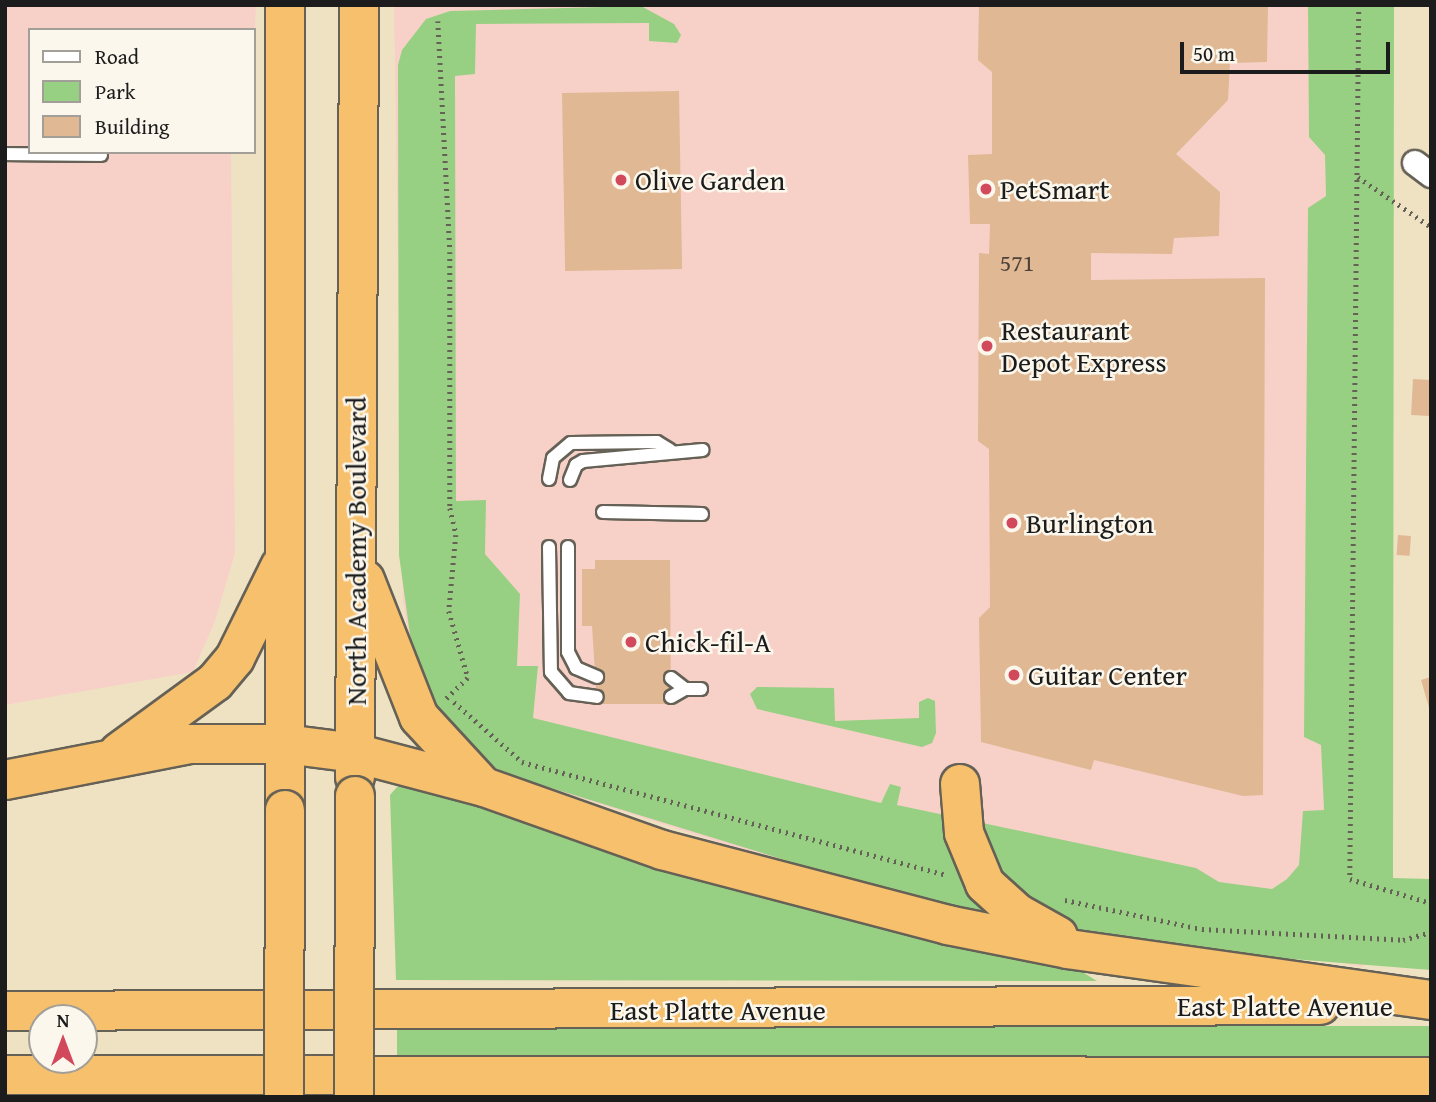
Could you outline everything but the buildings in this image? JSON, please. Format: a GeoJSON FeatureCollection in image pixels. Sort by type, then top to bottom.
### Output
{"type":"FeatureCollection","features":[{"type":"Feature","properties":{"kind":"highway"},"geometry":{"type":"LineString","coordinates":[[284,1097],[285,5]]}},
{"type":"Feature","properties":{"kind":"highway","name":"North Academy Boulevard"},"geometry":{"type":"LineString","coordinates":[[354,1097],[359,5]]}},
{"type":"Feature","properties":{"kind":"highway"},"geometry":{"type":"LineString","coordinates":[[112,757],[215,682],[249,633],[285,555]]}},
{"type":"Feature","properties":{"kind":"highway"},"geometry":{"type":"LineString","coordinates":[[356,558],[419,716],[484,787]]}},
{"type":"Feature","properties":{"kind":"highway"},"geometry":{"type":"LineString","coordinates":[[5,780],[112,757],[190,744],[285,744],[355,753],[484,787],[662,850],[806,890],[948,925],[1103,954],[1431,1002]]}},
{"type":"Feature","properties":{"kind":"highway"},"geometry":{"type":"LineString","coordinates":[[960,784],[964,833],[985,884],[993,896],[1045,931],[1103,954]]}},
{"type":"Feature","properties":{"kind":"highway","name":"East Platte Avenue"},"geometry":{"type":"LineString","coordinates":[[5,1011],[1431,1002]]}},
{"type":"Feature","properties":{"kind":"highway"},"geometry":{"type":"LineString","coordinates":[[5,1075],[1426,1077]]}},
{"type":"Feature","properties":{"kind":"highway"},"geometry":{"type":"LineString","coordinates":[[1308,1097],[1426,1077]]}},
{"type":"Feature","properties":{"kind":"lane"},"geometry":{"type":"LineString","coordinates":[[5,154],[101,155]]}},
{"type":"Feature","properties":{"kind":"lane"},"geometry":{"type":"LineString","coordinates":[[549,479],[553,458],[571,443],[657,442],[670,450]]}},
{"type":"Feature","properties":{"kind":"lane"},"geometry":{"type":"LineString","coordinates":[[570,480],[576,465],[583,461],[658,456],[670,450],[702,450]]}},
{"type":"Feature","properties":{"kind":"lane"},"geometry":{"type":"LineString","coordinates":[[603,512],[702,514]]}},
{"type":"Feature","properties":{"kind":"lane"},"geometry":{"type":"LineString","coordinates":[[568,547],[568,652],[579,671],[597,677]]}},
{"type":"Feature","properties":{"kind":"lane"},"geometry":{"type":"LineString","coordinates":[[549,548],[551,672],[569,693],[597,696]]}},
{"type":"Feature","properties":{"kind":"lane"},"geometry":{"type":"LineString","coordinates":[[671,677],[685,689]]}},
{"type":"Feature","properties":{"kind":"lane"},"geometry":{"type":"LineString","coordinates":[[671,696],[685,689],[701,689]]}},
{"type":"Feature","properties":{"kind":"path"},"geometry":{"type":"LineString","coordinates":[[1359,5],[1350,880],[1431,903]]}},
{"type":"Feature","properties":{"kind":"path"},"geometry":{"type":"LineString","coordinates":[[436,706],[449,698],[468,678],[449,611],[456,535],[450,509],[450,252],[438,21]]}},
{"type":"Feature","properties":{"kind":"path"},"geometry":{"type":"LineString","coordinates":[[1357,176],[1431,227]]}},
{"type":"Feature","properties":{"kind":"path"},"geometry":{"type":"LineString","coordinates":[[449,698],[522,762],[985,884]]}},
{"type":"Feature","properties":{"kind":"path"},"geometry":{"type":"LineString","coordinates":[[1053,898],[1202,929],[1403,940],[1431,932]]}},
{"type":"Feature","properties":{"kind":"shaded area"},"geometry":{"type":"Polygon","coordinates":[[[5,5],[256,5],[255,28],[28,28],[28,154],[231,154],[235,553],[215,621],[193,672],[5,705],[5,5]]]}},
{"type":"Feature","properties":{"kind":"shaded area"},"geometry":{"type":"Polygon","coordinates":[[[394,5],[1394,5],[1363,967],[762,856],[509,775],[409,635],[403,602],[394,5]]]}},
{"type":"Feature","properties":{"kind":"green space"},"geometry":{"type":"Polygon","coordinates":[[[1308,5],[1394,5],[1393,878],[1431,879],[1431,970],[1155,948],[1017,923],[876,888],[509,775],[479,759],[437,714],[414,664],[399,555],[398,65],[402,50],[426,19],[450,11],[641,6],[674,24],[681,35],[677,43],[649,41],[649,23],[476,24],[475,74],[455,76],[456,501],[486,500],[485,554],[520,594],[517,666],[538,666],[533,718],[881,803],[890,784],[901,787],[897,805],[1196,868],[1219,882],[1272,889],[1287,879],[1299,865],[1303,811],[1324,810],[1321,745],[1304,737],[1308,208],[1326,196],[1325,155],[1309,137],[1308,5]]]}},
{"type":"Feature","properties":{"kind":"green space"},"geometry":{"type":"Polygon","coordinates":[[[757,687],[834,688],[835,721],[919,718],[919,702],[928,698],[935,701],[936,733],[932,743],[922,747],[757,709],[750,694],[757,687]]]}},
{"type":"Feature","properties":{"kind":"green space"},"geometry":{"type":"Polygon","coordinates":[[[409,785],[748,893],[901,932],[1071,965],[1097,981],[396,980],[390,795],[397,787],[409,785]]]}},
{"type":"Feature","properties":{"kind":"green space"},"geometry":{"type":"Polygon","coordinates":[[[397,1026],[1431,1026],[1431,1069],[397,1069],[397,1026]]]}},
{"type":"Feature","properties":{"kind":"place","name":"Olive Garden"},"geometry":{"type":"Point","coordinates":[621,180]}},
{"type":"Feature","properties":{"kind":"place","name":"PetSmart"},"geometry":{"type":"Point","coordinates":[986,189]}},
{"type":"Feature","properties":{"kind":"place","name":"Restaurant Depot Express"},"geometry":{"type":"Point","coordinates":[987,346]}},
{"type":"Feature","properties":{"kind":"place","name":"Burlington"},"geometry":{"type":"Point","coordinates":[1012,523]}},
{"type":"Feature","properties":{"kind":"place","name":"Chick-fil-A"},"geometry":{"type":"Point","coordinates":[631,642]}},
{"type":"Feature","properties":{"kind":"place","name":"Guitar Center"},"geometry":{"type":"Point","coordinates":[1014,675]}}]}
